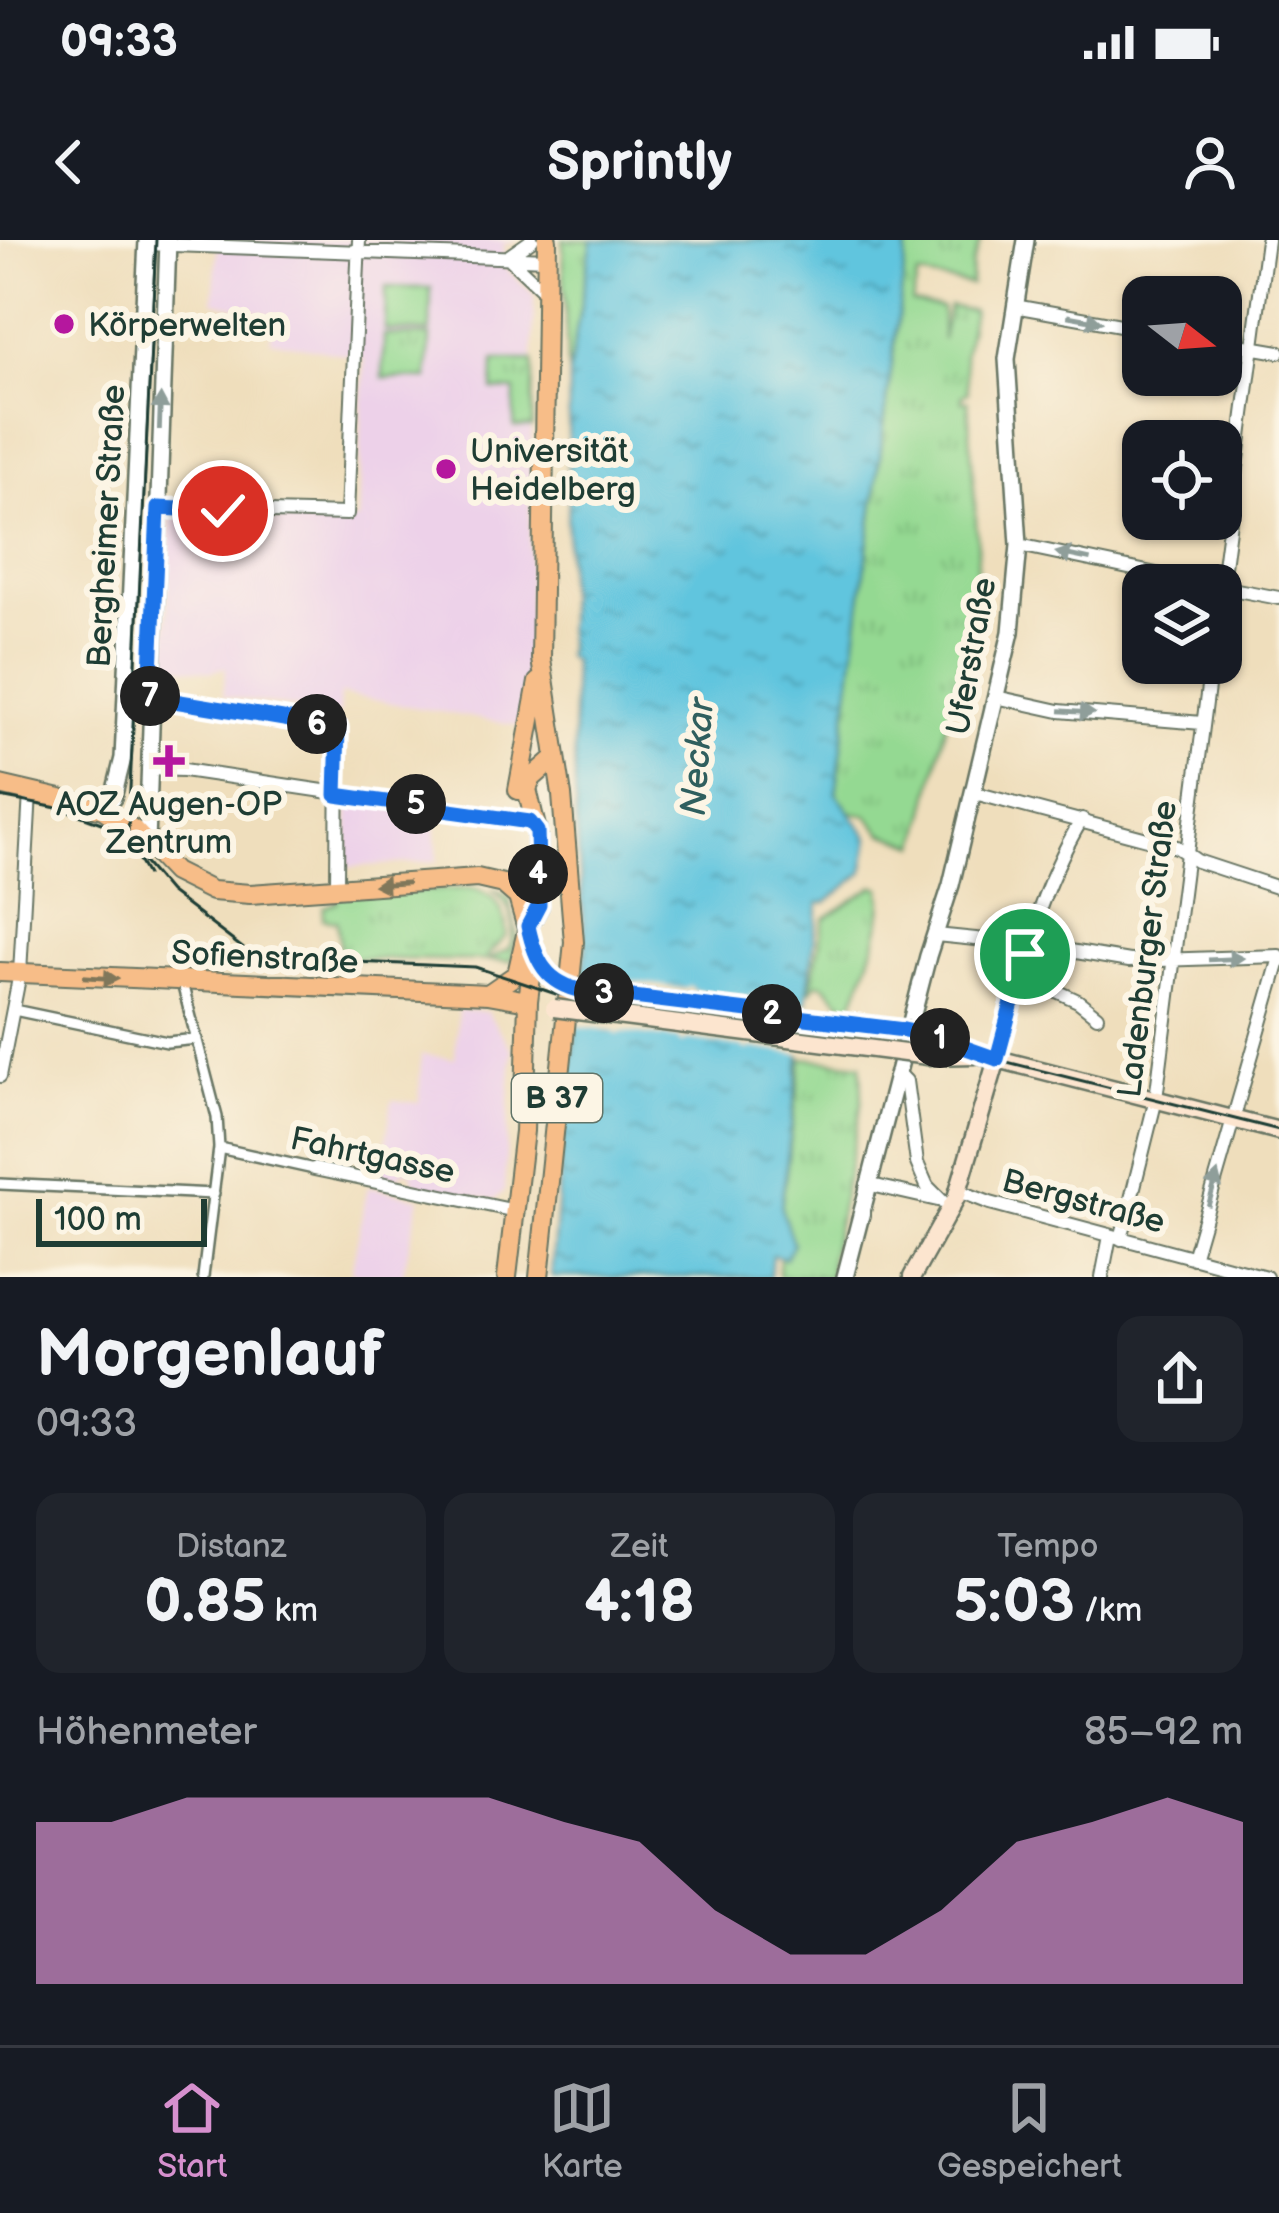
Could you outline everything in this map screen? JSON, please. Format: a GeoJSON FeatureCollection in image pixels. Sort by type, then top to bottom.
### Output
{"type":"FeatureCollection","features":[{"type":"Feature","properties":{"kind":"main road","name":"B 37"},"geometry":{"type":"LineString","coordinates":[[539,1277],[574,941],[562,795],[541,659],[547,249]]}},
{"type":"Feature","properties":{"kind":"main road"},"geometry":{"type":"LineString","coordinates":[[541,659],[517,797],[537,863],[539,905],[528,926],[519,970],[488,994],[520,1008],[554,1008],[928,1056],[989,1057]]}},
{"type":"Feature","properties":{"kind":"main road"},"geometry":{"type":"LineString","coordinates":[[527,824],[526,793],[532,778],[556,757]]}},
{"type":"Feature","properties":{"kind":"main road"},"geometry":{"type":"LineString","coordinates":[[526,793],[546,783],[562,795]]}},
{"type":"Feature","properties":{"kind":"main road"},"geometry":{"type":"LineString","coordinates":[[11,785],[103,809],[141,836],[174,872],[212,891],[250,894],[477,878],[511,889],[521,903],[533,953],[520,1008],[528,1038],[507,1277]]}},
{"type":"Feature","properties":{"kind":"main road"},"geometry":{"type":"LineString","coordinates":[[511,889],[526,881],[537,863]]}},
{"type":"Feature","properties":{"kind":"main road"},"geometry":{"type":"LineString","coordinates":[[533,953],[557,982],[584,991],[932,1036],[989,1057],[1279,1131]]}},
{"type":"Feature","properties":{"kind":"main road","name":"Sofienstraße"},"geometry":{"type":"LineString","coordinates":[[10,972],[488,994]]}},
{"type":"Feature","properties":{"kind":"main road"},"geometry":{"type":"LineString","coordinates":[[912,1277],[951,1199],[989,1057]]}},
{"type":"Feature","properties":{"kind":"street"},"geometry":{"type":"LineString","coordinates":[[508,257],[532,240]]}},
{"type":"Feature","properties":{"kind":"street","name":"Uferstraße"},"geometry":{"type":"LineString","coordinates":[[845,1277],[867,1184],[902,1076],[1011,632],[1019,545],[1007,359],[1026,240]]}},
{"type":"Feature","properties":{"kind":"street"},"geometry":{"type":"LineString","coordinates":[[1224,564],[1267,240]]}},
{"type":"Feature","properties":{"kind":"street"},"geometry":{"type":"LineString","coordinates":[[147,242],[358,245],[508,257],[547,249]]}},
{"type":"Feature","properties":{"kind":"street","name":"Bergheimer Straße"},"geometry":{"type":"LineString","coordinates":[[103,809],[118,786],[122,758],[147,242]]}},
{"type":"Feature","properties":{"kind":"street","name":"Bergheimer Straße"},"geometry":{"type":"LineString","coordinates":[[141,836],[148,769],[168,242]]}},
{"type":"Feature","properties":{"kind":"street"},"geometry":{"type":"LineString","coordinates":[[158,508],[347,514],[358,245]]}},
{"type":"Feature","properties":{"kind":"street"},"geometry":{"type":"LineString","coordinates":[[508,257],[547,295]]}},
{"type":"Feature","properties":{"kind":"street"},"geometry":{"type":"LineString","coordinates":[[1014,306],[1122,325]]}},
{"type":"Feature","properties":{"kind":"street"},"geometry":{"type":"LineString","coordinates":[[1242,345],[1279,352]]}},
{"type":"Feature","properties":{"kind":"street"},"geometry":{"type":"LineString","coordinates":[[1019,545],[1122,567]]}},
{"type":"Feature","properties":{"kind":"street"},"geometry":{"type":"LineString","coordinates":[[1242,592],[1279,598]]}},
{"type":"Feature","properties":{"kind":"street","name":"Ladenburger Straße"},"geometry":{"type":"LineString","coordinates":[[1102,1277],[1121,1239],[1156,1099],[1208,684]]}},
{"type":"Feature","properties":{"kind":"street"},"geometry":{"type":"LineString","coordinates":[[150,697],[338,728],[337,888]]}},
{"type":"Feature","properties":{"kind":"street"},"geometry":{"type":"LineString","coordinates":[[996,697],[1059,711],[1202,723]]}},
{"type":"Feature","properties":{"kind":"street"},"geometry":{"type":"LineString","coordinates":[[148,769],[336,792],[527,824]]}},
{"type":"Feature","properties":{"kind":"street"},"geometry":{"type":"LineString","coordinates":[[0,1076],[14,1010],[10,972],[25,874],[11,785]]}},
{"type":"Feature","properties":{"kind":"street"},"geometry":{"type":"LineString","coordinates":[[974,793],[1082,819],[1279,888]]}},
{"type":"Feature","properties":{"kind":"street"},"geometry":{"type":"LineString","coordinates":[[989,1057],[1020,974],[1046,883],[1082,819]]}},
{"type":"Feature","properties":{"kind":"street"},"geometry":{"type":"LineString","coordinates":[[936,935],[1129,961],[1279,959],[1276,986],[1192,1258]]}},
{"type":"Feature","properties":{"kind":"street"},"geometry":{"type":"LineString","coordinates":[[1020,974],[1078,1001],[1097,1016]]}},
{"type":"Feature","properties":{"kind":"street"},"geometry":{"type":"LineString","coordinates":[[182,983],[214,1097],[219,1148],[203,1277]]}},
{"type":"Feature","properties":{"kind":"street"},"geometry":{"type":"LineString","coordinates":[[14,1010],[167,1042],[197,1039]]}},
{"type":"Feature","properties":{"kind":"street","name":"Uferstraße"},"geometry":{"type":"LineString","coordinates":[[902,1076],[917,1162],[927,1186],[951,1199]]}},
{"type":"Feature","properties":{"kind":"street","name":"Fahrtgasse"},"geometry":{"type":"LineString","coordinates":[[219,1148],[516,1211]]}},
{"type":"Feature","properties":{"kind":"street"},"geometry":{"type":"LineString","coordinates":[[0,1184],[214,1195]]}},
{"type":"Feature","properties":{"kind":"street","name":"Bergstraße"},"geometry":{"type":"LineString","coordinates":[[867,1184],[990,1203],[1265,1277]]}},
{"type":"Feature","properties":{"kind":"shaded area","name":"Universität Heidelberg"},"geometry":{"type":"Polygon","coordinates":[[[218,240],[519,240],[504,244],[503,266],[534,295],[526,727],[340,694],[339,715],[223,696],[226,667],[211,672],[166,664],[170,516],[358,521],[364,358],[270,340],[275,315],[213,302],[218,240]]]}},
{"type":"Feature","properties":{"kind":"shaded area"},"geometry":{"type":"Polygon","coordinates":[[[349,802],[434,814],[438,861],[348,867],[349,802]]]}},
{"type":"Feature","properties":{"kind":"shaded area"},"geometry":{"type":"Polygon","coordinates":[[[458,1010],[487,1012],[512,1050],[504,1191],[494,1200],[427,1188],[413,1181],[411,1171],[402,1170],[401,1178],[381,1176],[392,1100],[419,1103],[421,1054],[455,1059],[458,1010]]]}},
{"type":"Feature","properties":{"kind":"shaded area"},"geometry":{"type":"Polygon","coordinates":[[[368,1186],[420,1198],[402,1277],[351,1273],[368,1186]]]}},
{"type":"Feature","properties":{"kind":"green space"},"geometry":{"type":"Polygon","coordinates":[[[563,240],[592,240],[569,374],[567,362],[563,240]]]}},
{"type":"Feature","properties":{"kind":"green space"},"geometry":{"type":"Polygon","coordinates":[[[908,240],[981,240],[971,285],[918,276],[912,303],[942,308],[942,340],[949,306],[973,311],[964,356],[968,392],[962,401],[968,401],[978,550],[975,602],[918,845],[882,833],[867,815],[850,812],[836,793],[908,240]]]}},
{"type":"Feature","properties":{"kind":"green space"},"geometry":{"type":"Polygon","coordinates":[[[386,287],[431,288],[430,332],[385,330],[386,287]]]}},
{"type":"Feature","properties":{"kind":"green space"},"geometry":{"type":"Polygon","coordinates":[[[384,335],[430,336],[428,379],[383,378],[384,335]]]}},
{"type":"Feature","properties":{"kind":"green space"},"geometry":{"type":"Polygon","coordinates":[[[494,361],[533,361],[532,427],[514,427],[515,391],[493,390],[494,361]]]}},
{"type":"Feature","properties":{"kind":"green space"},"geometry":{"type":"Polygon","coordinates":[[[875,886],[881,888],[881,917],[853,1004],[843,1004],[823,984],[817,983],[810,992],[824,919],[875,886]]]}},
{"type":"Feature","properties":{"kind":"green space"},"geometry":{"type":"Polygon","coordinates":[[[473,888],[494,900],[504,920],[506,936],[489,959],[509,949],[513,932],[509,909],[492,889],[509,897],[517,936],[511,961],[332,958],[341,952],[337,921],[323,919],[324,907],[337,902],[337,895],[473,888]]]}},
{"type":"Feature","properties":{"kind":"green space"},"geometry":{"type":"Polygon","coordinates":[[[802,1058],[861,1064],[862,1102],[830,1260],[831,1277],[778,1277],[780,1258],[785,1258],[781,1208],[802,1058]]]}},
{"type":"Feature","properties":{"kind":"water","name":"Neckar"},"geometry":{"type":"Polygon","coordinates":[[[592,240],[908,240],[836,793],[869,838],[863,873],[826,903],[819,903],[781,1208],[793,1243],[785,1258],[772,1255],[770,1277],[551,1277],[586,951],[576,821],[572,660],[566,657],[566,638],[569,374],[592,240]]]}},
{"type":"Feature","properties":{"kind":"pier"},"geometry":{"type":"Polygon","coordinates":[[[578,974],[814,1004],[808,1055],[687,1040],[682,1044],[679,1039],[617,1035],[572,1025],[578,974]]]}},
{"type":"Feature","properties":{"kind":"tram line"},"geometry":{"type":"LineString","coordinates":[[147,875],[128,831],[156,240]]}},
{"type":"Feature","properties":{"kind":"tram line"},"geometry":{"type":"LineString","coordinates":[[0,797],[63,809],[115,828],[169,892],[249,953],[285,965],[337,967]]}},
{"type":"Feature","properties":{"kind":"tram line"},"geometry":{"type":"LineString","coordinates":[[324,966],[355,962],[475,967],[556,994],[931,1043],[1279,1130]]}},
{"type":"Feature","properties":{"kind":"place","name":"Körperwelten"},"geometry":{"type":"Point","coordinates":[64,324]}},
{"type":"Feature","properties":{"kind":"place","name":"Universität Heidelberg"},"geometry":{"type":"Point","coordinates":[446,469]}},
{"type":"Feature","properties":{"kind":"place","name":"AOZ Augen-OP Zentrum"},"geometry":{"type":"Point","coordinates":[169,761]}},
{"type":"Feature","properties":{"kind":"route"},"geometry":{"type":"LineString","coordinates":[[223,511],[158,508],[150,697],[338,728],[336,795],[530,822],[537,831],[539,905],[528,926],[533,953],[557,982],[584,991],[904,1030],[997,1059],[1025,954]]}}]}
